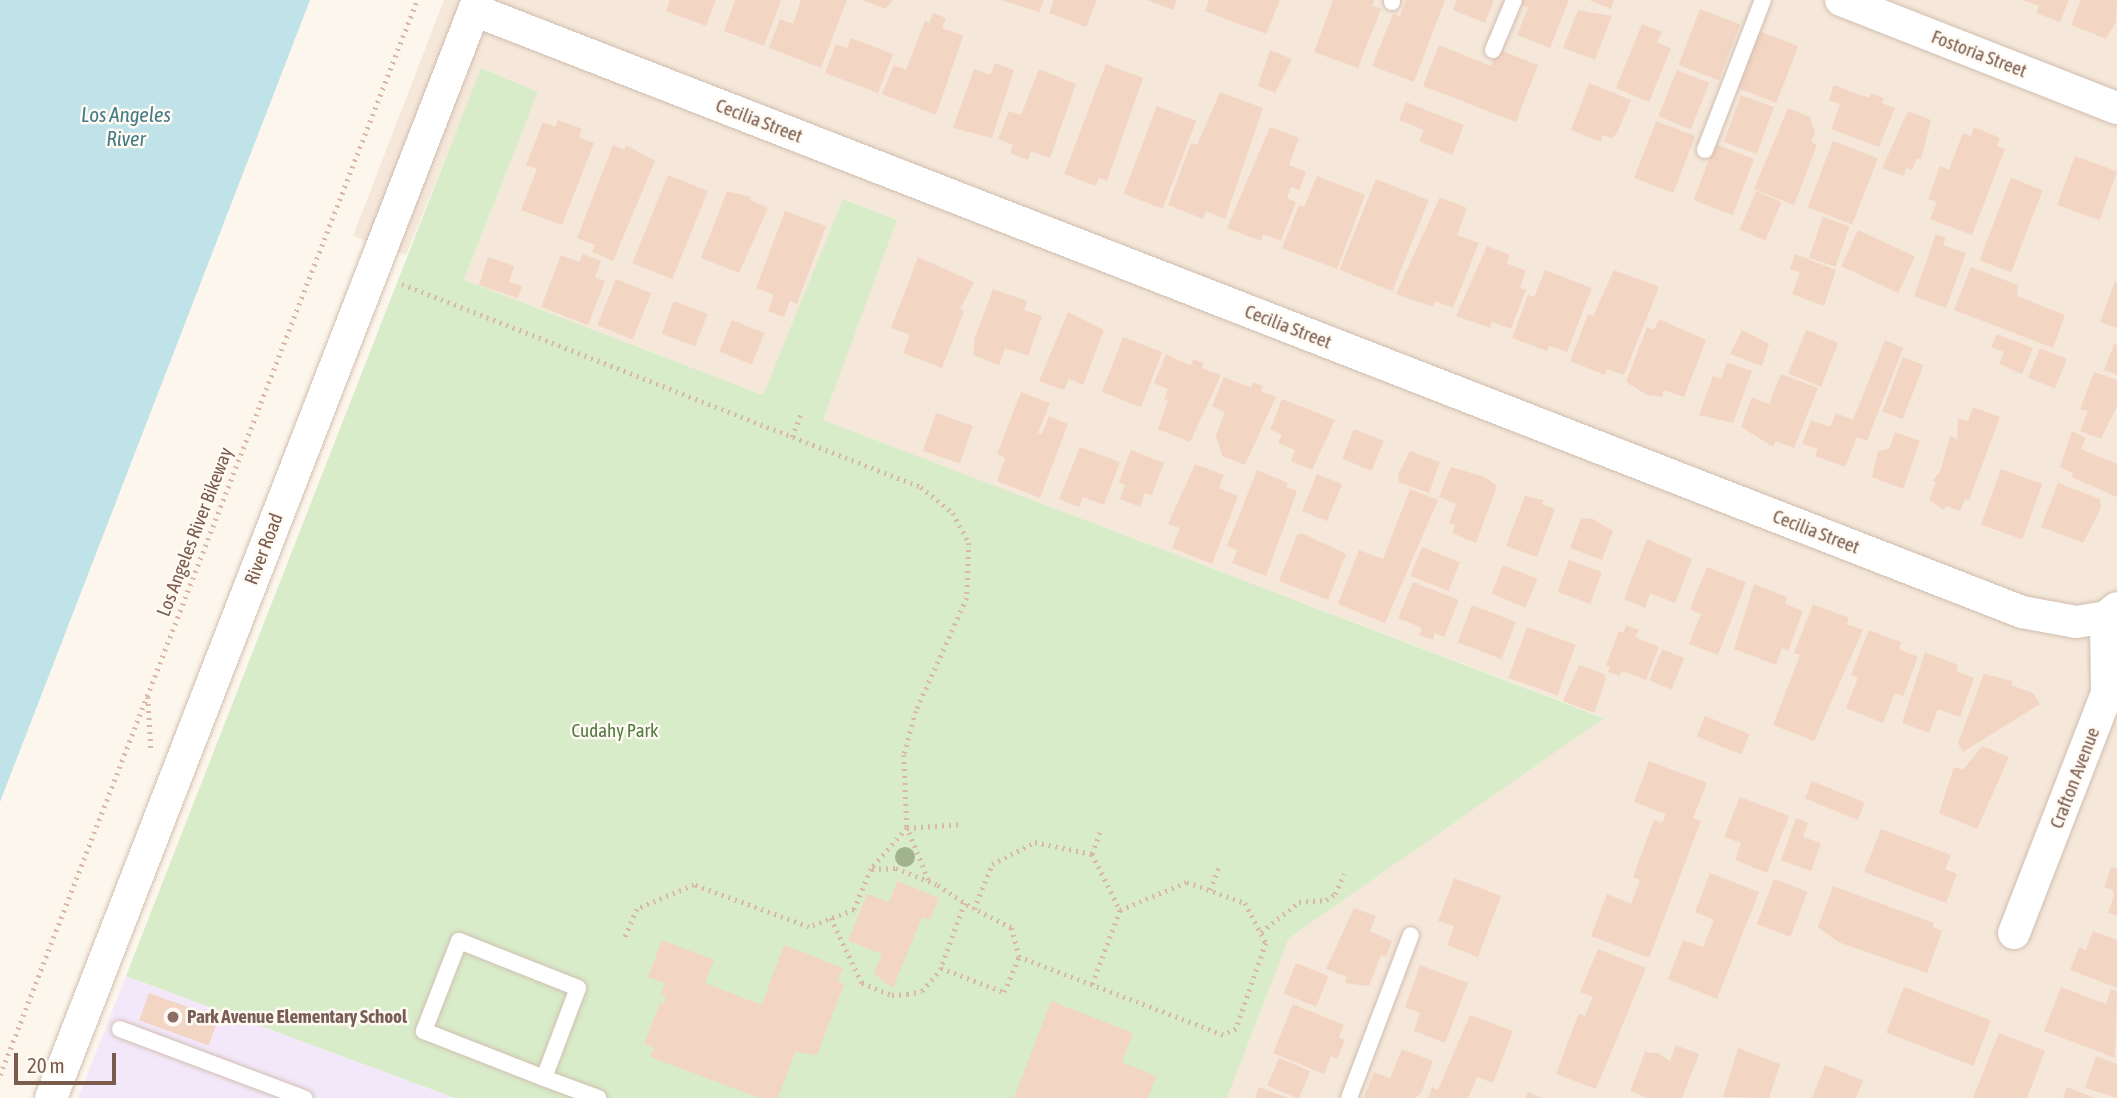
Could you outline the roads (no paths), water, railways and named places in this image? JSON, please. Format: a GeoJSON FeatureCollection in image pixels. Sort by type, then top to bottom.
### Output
{"type":"FeatureCollection","features":[{"type":"Feature","properties":{"kind":"street","name":"Fostoria Street"},"geometry":{"type":"LineString","coordinates":[[1841,0],[2117,108]]}},
{"type":"Feature","properties":{"kind":"street","name":"River Road"},"geometry":{"type":"LineString","coordinates":[[51,1098],[476,5]]}},
{"type":"Feature","properties":{"kind":"street","name":"Cecilia Street"},"geometry":{"type":"LineString","coordinates":[[476,5],[2022,612],[2076,622],[2111,612]]}},
{"type":"Feature","properties":{"kind":"street","name":"Crafton Avenue"},"geometry":{"type":"LineString","coordinates":[[2014,933],[2107,693],[2111,612]]}},
{"type":"Feature","properties":{"kind":"lane"},"geometry":{"type":"LineString","coordinates":[[1493,50],[1514,0]]}},
{"type":"Feature","properties":{"kind":"lane"},"geometry":{"type":"LineString","coordinates":[[1705,150],[1763,0]]}},
{"type":"Feature","properties":{"kind":"lane"},"geometry":{"type":"LineString","coordinates":[[1349,1098],[1411,935]]}},
{"type":"Feature","properties":{"kind":"lane"},"geometry":{"type":"LineString","coordinates":[[544,1077],[578,988],[459,942],[424,1031],[598,1098]]}},
{"type":"Feature","properties":{"kind":"lane"},"geometry":{"type":"LineString","coordinates":[[120,1029],[304,1098]]}},
{"type":"Feature","properties":{"kind":"water","name":"Los Angeles River"},"geometry":{"type":"Polygon","coordinates":[[[0,0],[310,0],[0,802],[0,0]]]}},
{"type":"Feature","properties":{"kind":"place","name":"Park Avenue Elementary School"},"geometry":{"type":"Point","coordinates":[173,1017]}},
{"type":"Feature","properties":{"kind":"park label","name":"Cudahy Park"},"geometry":{"type":"Point","coordinates":[615,731]}}]}
